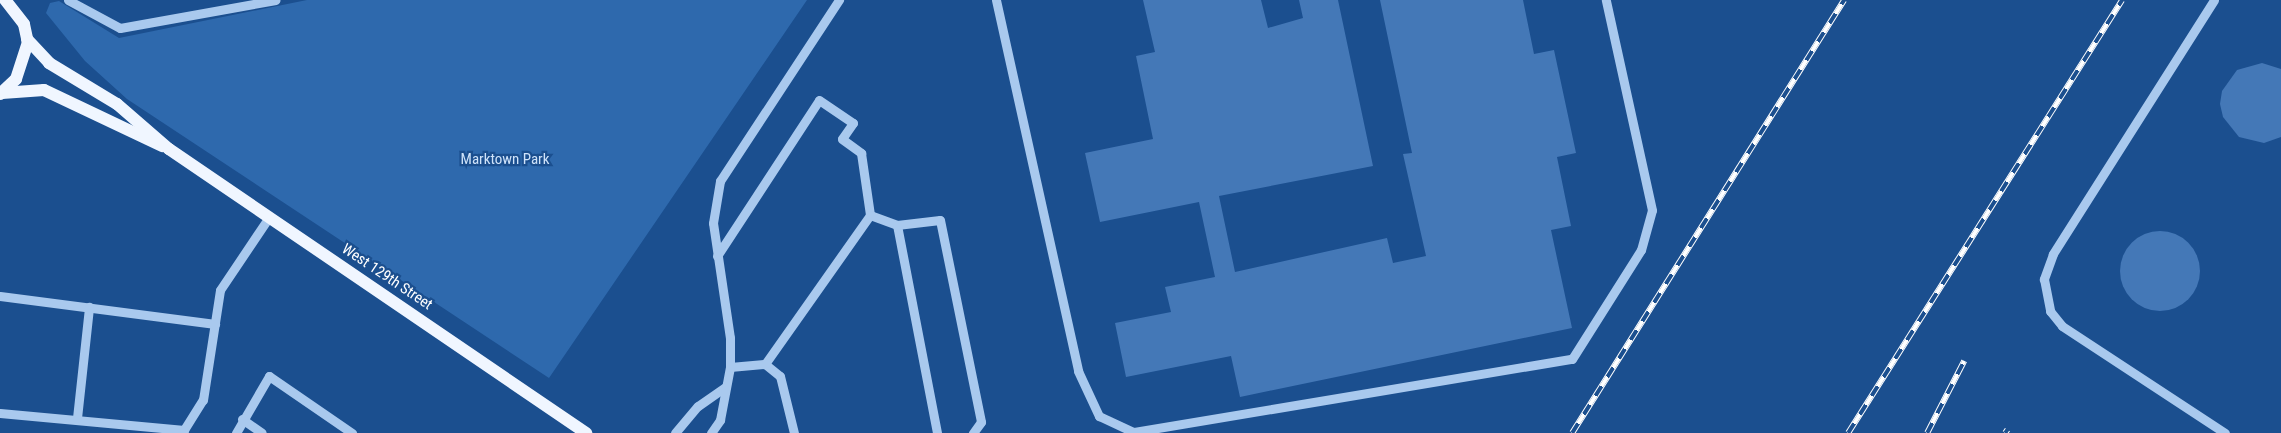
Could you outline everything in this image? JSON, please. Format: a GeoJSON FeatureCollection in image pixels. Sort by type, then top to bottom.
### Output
{"type":"FeatureCollection","features":[{"type":"Feature","properties":{"kind":"main road"},"geometry":{"type":"LineString","coordinates":[[1,93],[25,62],[27,39],[24,24],[5,0]]}},
{"type":"Feature","properties":{"kind":"main road","name":"West 129th Street"},"geometry":{"type":"LineString","coordinates":[[27,39],[49,63],[117,104],[169,149],[586,433]]}},
{"type":"Feature","properties":{"kind":"main road","name":"West 129th Street"},"geometry":{"type":"LineString","coordinates":[[1,93],[44,90],[169,149]]}},
{"type":"Feature","properties":{"kind":"street"},"geometry":{"type":"LineString","coordinates":[[68,0],[120,28],[276,0]]}},
{"type":"Feature","properties":{"kind":"street"},"geometry":{"type":"LineString","coordinates":[[711,433],[720,420],[730,367],[730,338],[713,223],[720,181],[839,0]]}},
{"type":"Feature","properties":{"kind":"street"},"geometry":{"type":"LineString","coordinates":[[996,0],[1078,370],[1099,416],[1134,432],[1572,359],[1641,250],[1652,210],[1606,0]]}},
{"type":"Feature","properties":{"kind":"street"},"geometry":{"type":"LineString","coordinates":[[2214,0],[2053,254],[2044,279],[2050,311],[2062,326],[2225,433]]}},
{"type":"Feature","properties":{"kind":"street"},"geometry":{"type":"LineString","coordinates":[[717,256],[818,100],[853,123],[842,140],[861,153],[870,215],[765,364]]}},
{"type":"Feature","properties":{"kind":"street"},"geometry":{"type":"LineString","coordinates":[[870,215],[897,225],[940,220],[981,422],[973,433]]}},
{"type":"Feature","properties":{"kind":"street"},"geometry":{"type":"LineString","coordinates":[[0,413],[77,418],[183,432],[203,400],[220,290],[269,217]]}},
{"type":"Feature","properties":{"kind":"street"},"geometry":{"type":"LineString","coordinates":[[897,225],[937,433]]}},
{"type":"Feature","properties":{"kind":"street"},"geometry":{"type":"LineString","coordinates":[[0,296],[215,324]]}},
{"type":"Feature","properties":{"kind":"street"},"geometry":{"type":"LineString","coordinates":[[77,418],[89,307]]}},
{"type":"Feature","properties":{"kind":"street"},"geometry":{"type":"LineString","coordinates":[[730,367],[765,364],[780,376],[794,433]]}},
{"type":"Feature","properties":{"kind":"street"},"geometry":{"type":"LineString","coordinates":[[236,433],[242,419],[269,376],[352,433]]}},
{"type":"Feature","properties":{"kind":"street"},"geometry":{"type":"LineString","coordinates":[[675,433],[698,406],[725,387]]}},
{"type":"Feature","properties":{"kind":"street"},"geometry":{"type":"LineString","coordinates":[[242,419],[262,433]]}},
{"type":"Feature","properties":{"kind":"green space","name":"Marktown Park"},"geometry":{"type":"Polygon","coordinates":[[[307,0],[807,0],[549,378],[127,99],[85,61],[46,13],[50,3],[59,1],[119,38],[307,0]]]}},
{"type":"Feature","properties":{"kind":"building"},"geometry":{"type":"Polygon","coordinates":[[[1143,0],[1261,0],[1268,28],[1303,18],[1299,0],[1338,0],[1373,166],[1219,196],[1235,272],[1387,238],[1393,263],[1426,256],[1403,154],[1412,153],[1380,0],[1523,0],[1534,54],[1554,50],[1576,153],[1557,157],[1571,226],[1551,230],[1572,328],[1240,397],[1231,356],[1126,377],[1115,323],[1171,312],[1165,287],[1215,277],[1199,202],[1100,222],[1085,153],[1153,139],[1136,56],[1155,52],[1143,0]]]}},
{"type":"Feature","properties":{"kind":"building"},"geometry":{"type":"Polygon","coordinates":[[[2262,63],[2281,69],[2281,137],[2264,143],[2239,137],[2223,117],[2220,104],[2222,91],[2237,70],[2262,63]]]}},
{"type":"Feature","properties":{"kind":"building"},"geometry":{"type":"Polygon","coordinates":[[[2160,231],[2175,234],[2188,243],[2197,256],[2200,271],[2197,286],[2188,299],[2175,308],[2160,311],[2145,308],[2132,299],[2123,286],[2120,271],[2123,256],[2132,243],[2145,234],[2160,231]]]}},
{"type":"Feature","properties":{"kind":"railway"},"geometry":{"type":"LineString","coordinates":[[1572,433],[1844,0]]}},
{"type":"Feature","properties":{"kind":"railway"},"geometry":{"type":"LineString","coordinates":[[1848,433],[2122,0]]}},
{"type":"Feature","properties":{"kind":"railway"},"geometry":{"type":"LineString","coordinates":[[1927,433],[1964,361]]}}]}
